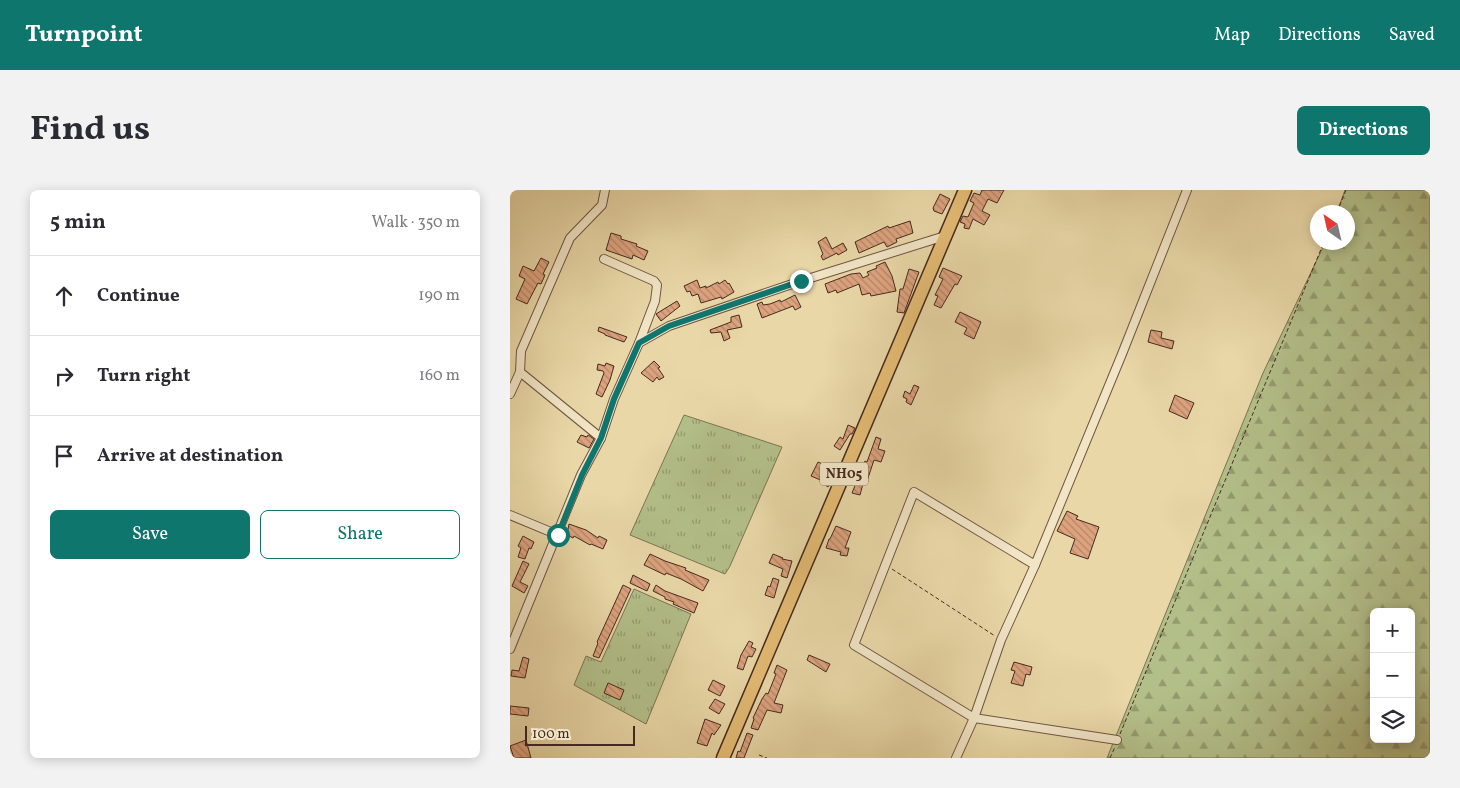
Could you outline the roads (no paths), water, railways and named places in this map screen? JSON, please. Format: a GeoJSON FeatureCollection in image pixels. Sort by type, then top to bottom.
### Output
{"type":"FeatureCollection","features":[{"type":"Feature","properties":{"kind":"main road","name":"NH05"},"geometry":{"type":"LineString","coordinates":[[723,758],[965,190]]}},
{"type":"Feature","properties":{"kind":"street"},"geometry":{"type":"LineString","coordinates":[[510,394],[520,372],[521,351],[570,238],[602,205],[604,190]]}},
{"type":"Feature","properties":{"kind":"street"},"geometry":{"type":"LineString","coordinates":[[956,758],[974,718],[1001,640],[1035,565],[1187,190]]}},
{"type":"Feature","properties":{"kind":"street"},"geometry":{"type":"LineString","coordinates":[[639,343],[669,326],[712,311],[946,236]]}},
{"type":"Feature","properties":{"kind":"street"},"geometry":{"type":"LineString","coordinates":[[510,650],[582,475],[601,438],[614,399],[655,302],[658,285],[604,259]]}},
{"type":"Feature","properties":{"kind":"street"},"geometry":{"type":"LineString","coordinates":[[520,372],[601,438]]}},
{"type":"Feature","properties":{"kind":"street"},"geometry":{"type":"LineString","coordinates":[[1035,565],[914,492],[854,645],[974,718],[1118,740]]}},
{"type":"Feature","properties":{"kind":"street"},"geometry":{"type":"LineString","coordinates":[[510,515],[558,535]]}}]}
